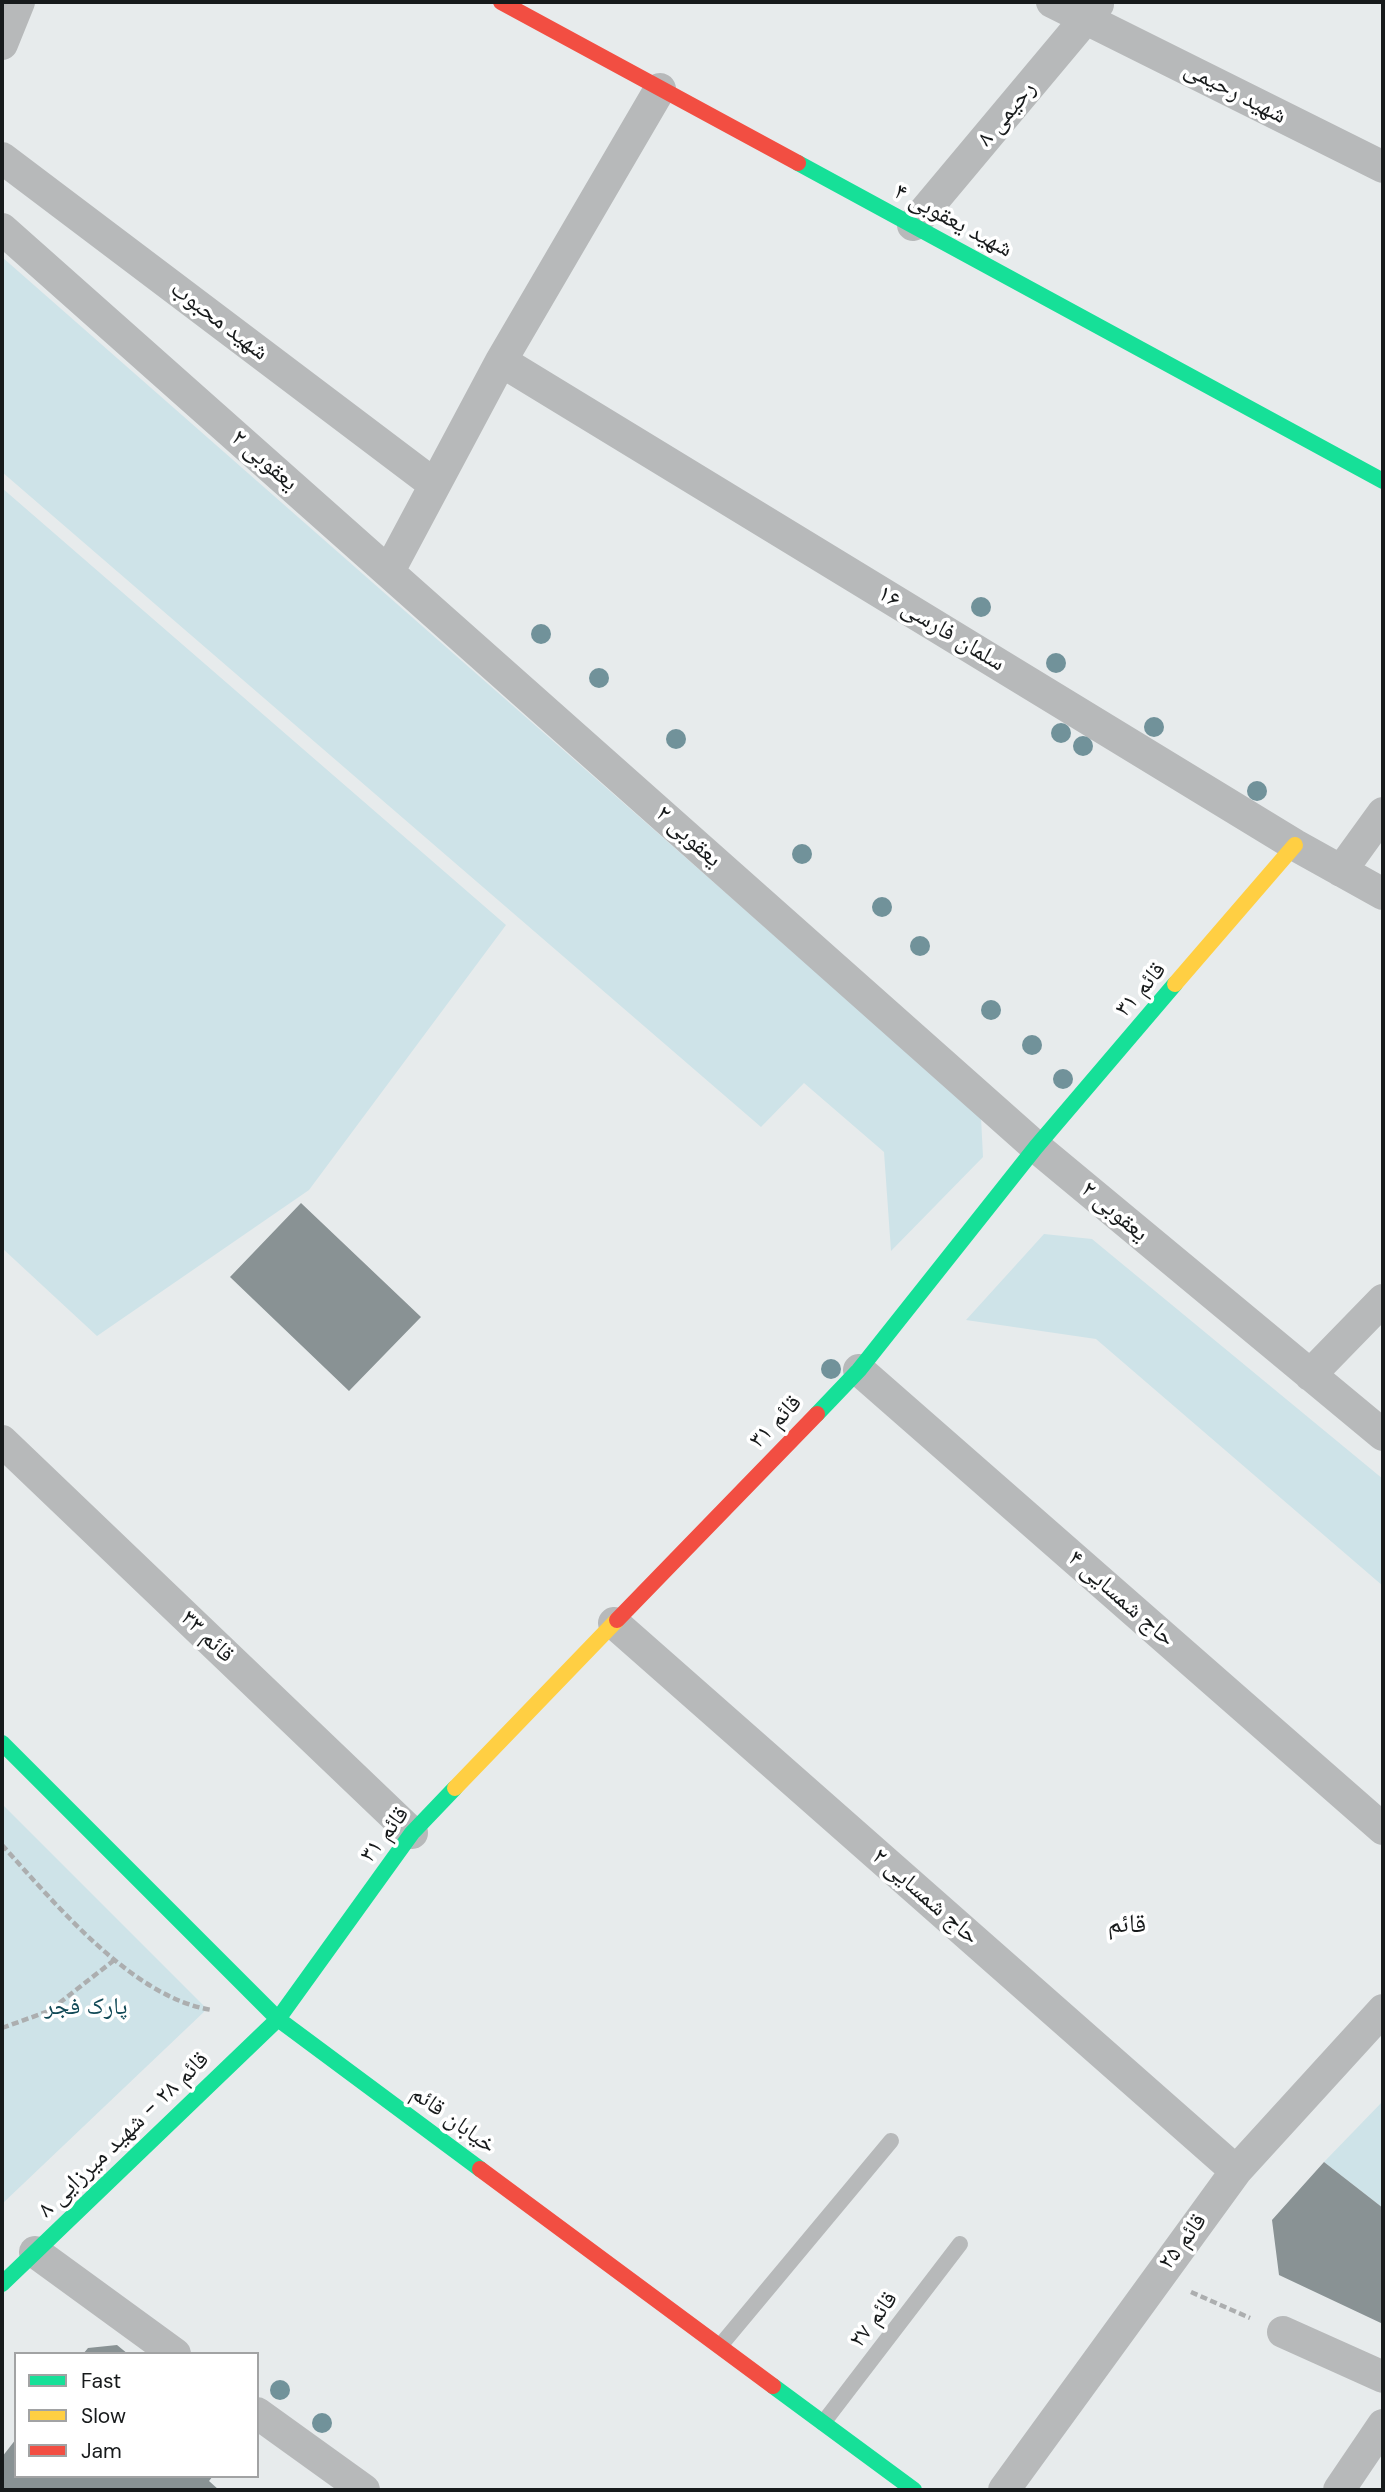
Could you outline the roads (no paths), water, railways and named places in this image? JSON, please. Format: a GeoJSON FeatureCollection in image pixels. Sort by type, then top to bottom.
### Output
{"type":"FeatureCollection","features":[{"type":"Feature","properties":{"kind":"street"},"geometry":{"type":"LineString","coordinates":[[2,44],[19,2]]}},
{"type":"Feature","properties":{"kind":"street","name":"شهید یعقوبی ۴"},"geometry":{"type":"LineString","coordinates":[[501,2],[1383,481]]}},
{"type":"Feature","properties":{"kind":"street","name":"شهید رحیمی"},"geometry":{"type":"LineString","coordinates":[[1052,2],[1093,10],[1383,167]]}},
{"type":"Feature","properties":{"kind":"street","name":"رحیمی ۸"},"geometry":{"type":"LineString","coordinates":[[912,225],[1093,10]]}},
{"type":"Feature","properties":{"kind":"street"},"geometry":{"type":"LineString","coordinates":[[389,571],[501,361],[660,89]]}},
{"type":"Feature","properties":{"kind":"street","name":"شهید محبوب"},"geometry":{"type":"LineString","coordinates":[[2,158],[435,485]]}},
{"type":"Feature","properties":{"kind":"street","name":"یعقوبی ۲"},"geometry":{"type":"LineString","coordinates":[[2,229],[1036,1147],[1383,1435]]}},
{"type":"Feature","properties":{"kind":"street","name":"سلمان فارسی ۱۶"},"geometry":{"type":"LineString","coordinates":[[501,361],[1295,845],[1383,894]]}},
{"type":"Feature","properties":{"kind":"street"},"geometry":{"type":"LineString","coordinates":[[1341,871],[1383,813]]}},
{"type":"Feature","properties":{"kind":"street","name":"قائم ۳۱"},"geometry":{"type":"LineString","coordinates":[[278,2019],[412,1833],[859,1370],[1036,1147],[1295,845]]}},
{"type":"Feature","properties":{"kind":"street"},"geometry":{"type":"LineString","coordinates":[[1310,1375],[1383,1300]]}},
{"type":"Feature","properties":{"kind":"street","name":"حاج شمسایی ۴"},"geometry":{"type":"LineString","coordinates":[[859,1370],[1383,1829]]}},
{"type":"Feature","properties":{"kind":"street","name":"قائم ۳۳"},"geometry":{"type":"LineString","coordinates":[[2,1441],[412,1833]]}},
{"type":"Feature","properties":{"kind":"street","name":"حاج شمسایی ۲"},"geometry":{"type":"LineString","coordinates":[[614,1623],[1236,2171]]}},
{"type":"Feature","properties":{"kind":"street","name":"خیابان قائم"},"geometry":{"type":"LineString","coordinates":[[2,1743],[278,2019],[914,2490]]}},
{"type":"Feature","properties":{"kind":"street","name":"قائم ۲۵"},"geometry":{"type":"LineString","coordinates":[[1004,2490],[1236,2171],[1383,2010]]}},
{"type":"Feature","properties":{"kind":"street","name":"قائم ۲۸ - شهید میرزایی ۸"},"geometry":{"type":"LineString","coordinates":[[2,2284],[278,2019]]}},
{"type":"Feature","properties":{"kind":"street"},"geometry":{"type":"LineString","coordinates":[[34,2252],[172,2352]]}},
{"type":"Feature","properties":{"kind":"street"},"geometry":{"type":"LineString","coordinates":[[1283,2332],[1383,2377]]}},
{"type":"Feature","properties":{"kind":"street"},"geometry":{"type":"LineString","coordinates":[[259,2414],[364,2490]]}},
{"type":"Feature","properties":{"kind":"street"},"geometry":{"type":"LineString","coordinates":[[1339,2490],[1383,2425]]}},
{"type":"Feature","properties":{"kind":"lane"},"geometry":{"type":"LineString","coordinates":[[720,2346],[891,2141]]}},
{"type":"Feature","properties":{"kind":"lane","name":"قائم ۲۷"},"geometry":{"type":"LineString","coordinates":[[823,2423],[960,2244]]}},
{"type":"Feature","properties":{"kind":"district","name":"قائم"},"geometry":{"type":"Point","coordinates":[1127,1925]}},
{"type":"Feature","properties":{"kind":"park label","name":"پارک فجر"},"geometry":{"type":"Point","coordinates":[86,2008]}}]}
